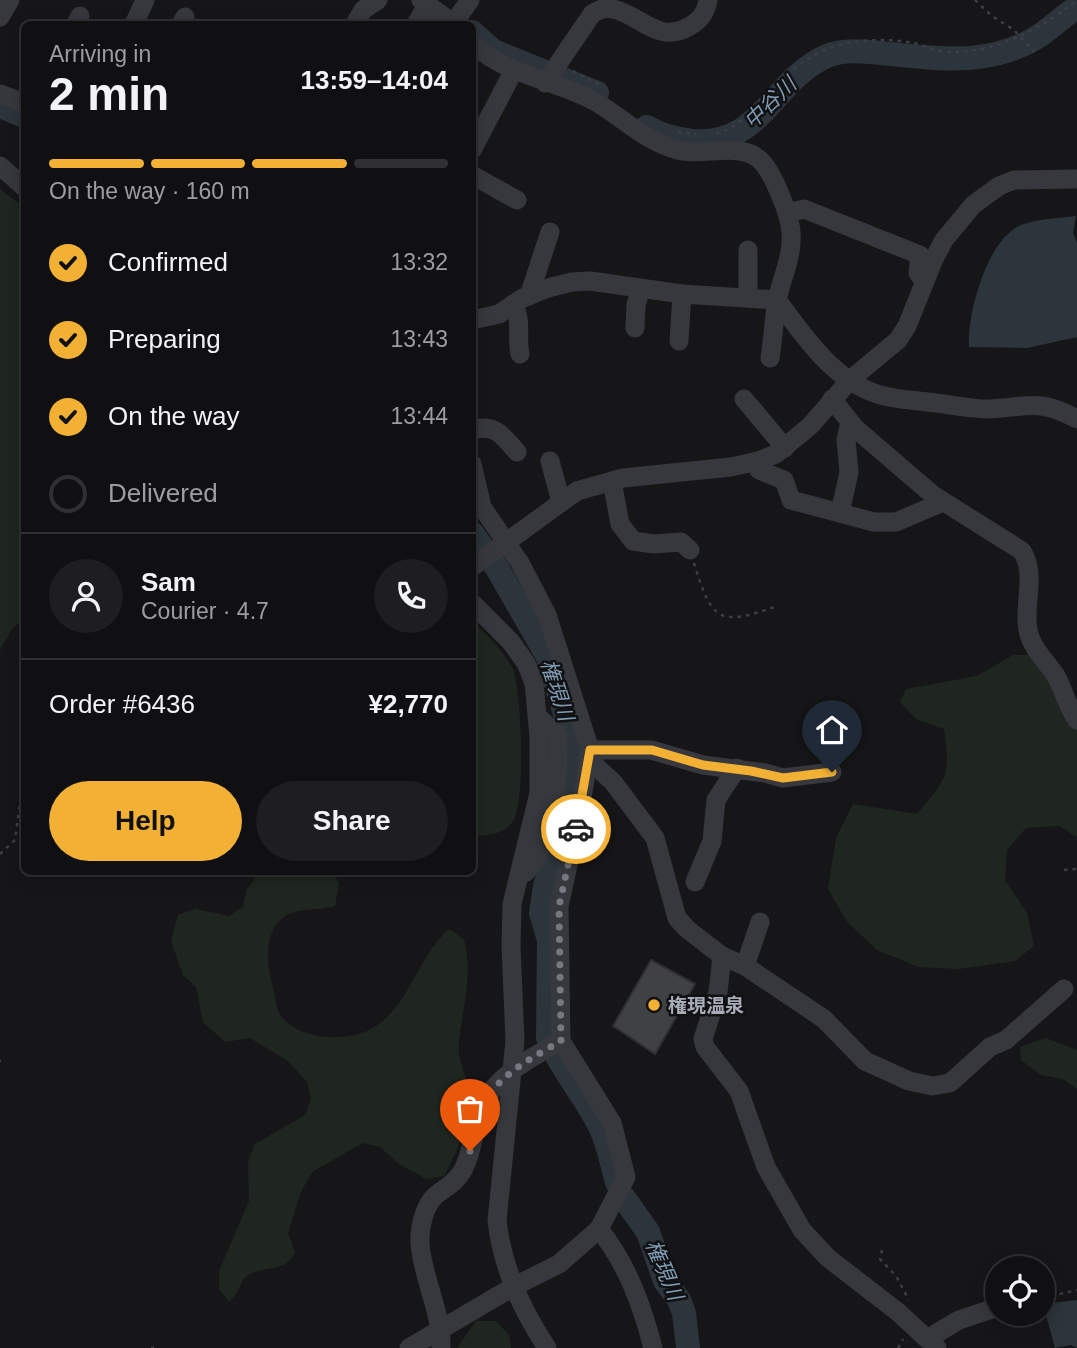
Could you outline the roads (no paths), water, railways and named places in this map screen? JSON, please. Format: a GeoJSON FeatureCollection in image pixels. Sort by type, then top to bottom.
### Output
{"type":"FeatureCollection","features":[{"type":"Feature","properties":{"kind":"street"},"geometry":{"type":"LineString","coordinates":[[0,17],[10,0]]}},
{"type":"Feature","properties":{"kind":"street"},"geometry":{"type":"LineString","coordinates":[[135,21],[145,0]]}},
{"type":"Feature","properties":{"kind":"street"},"geometry":{"type":"LineString","coordinates":[[357,21],[363,10],[378,0]]}},
{"type":"Feature","properties":{"kind":"street"},"geometry":{"type":"LineString","coordinates":[[456,21],[470,0]]}},
{"type":"Feature","properties":{"kind":"street"},"geometry":{"type":"LineString","coordinates":[[551,73],[592,14],[600,9],[616,9],[644,25],[667,33],[676,33],[696,23],[703,15],[708,0]]}},
{"type":"Feature","properties":{"kind":"street"},"geometry":{"type":"LineString","coordinates":[[417,21],[424,2],[450,21]]}},
{"type":"Feature","properties":{"kind":"street"},"geometry":{"type":"LineString","coordinates":[[480,44],[513,72],[551,73],[658,144],[690,153],[749,153],[760,160],[768,170],[788,213],[791,233],[789,259],[778,300],[770,358]]}},
{"type":"Feature","properties":{"kind":"street"},"geometry":{"type":"LineString","coordinates":[[476,142],[513,72]]}},
{"type":"Feature","properties":{"kind":"street"},"geometry":{"type":"LineString","coordinates":[[0,94],[21,102]]}},
{"type":"Feature","properties":{"kind":"street"},"geometry":{"type":"LineString","coordinates":[[0,166],[21,184]]}},
{"type":"Feature","properties":{"kind":"street"},"geometry":{"type":"LineString","coordinates":[[476,177],[517,200]]}},
{"type":"Feature","properties":{"kind":"street"},"geometry":{"type":"LineString","coordinates":[[476,564],[577,491],[612,481],[754,462],[785,448],[810,426],[850,380],[898,340],[907,326],[944,240],[960,218],[986,194],[1014,180],[1077,179]]}},
{"type":"Feature","properties":{"kind":"street"},"geometry":{"type":"LineString","coordinates":[[788,213],[804,209],[920,255],[918,273],[919,278],[925,282]]}},
{"type":"Feature","properties":{"kind":"street"},"geometry":{"type":"LineString","coordinates":[[520,354],[517,344],[521,326],[521,300],[550,232]]}},
{"type":"Feature","properties":{"kind":"street"},"geometry":{"type":"LineString","coordinates":[[748,250],[748,298]]}},
{"type":"Feature","properties":{"kind":"street"},"geometry":{"type":"LineString","coordinates":[[476,319],[499,314],[548,288],[572,282],[590,281],[682,294],[778,300]]}},
{"type":"Feature","properties":{"kind":"street"},"geometry":{"type":"LineString","coordinates":[[635,328],[636,305],[641,288]]}},
{"type":"Feature","properties":{"kind":"street"},"geometry":{"type":"LineString","coordinates":[[680,341],[682,294]]}},
{"type":"Feature","properties":{"kind":"street"},"geometry":{"type":"LineString","coordinates":[[778,300],[810,345],[850,380],[874,393],[988,409],[1028,404],[1046,405],[1077,419]]}},
{"type":"Feature","properties":{"kind":"street"},"geometry":{"type":"LineString","coordinates":[[744,399],[785,448]]}},
{"type":"Feature","properties":{"kind":"street"},"geometry":{"type":"LineString","coordinates":[[832,399],[850,422],[943,502],[1016,545],[1027,559],[1027,629],[1036,649],[1056,677],[1069,709],[1077,720]]}},
{"type":"Feature","properties":{"kind":"street"},"geometry":{"type":"LineString","coordinates":[[840,513],[849,472],[846,440],[850,422]]}},
{"type":"Feature","properties":{"kind":"street"},"geometry":{"type":"LineString","coordinates":[[476,430],[492,428],[517,445]]}},
{"type":"Feature","properties":{"kind":"street"},"geometry":{"type":"LineString","coordinates":[[550,461],[561,502]]}},
{"type":"Feature","properties":{"kind":"street"},"geometry":{"type":"LineString","coordinates":[[754,462],[759,470],[784,480],[791,500],[874,522],[896,522],[943,502]]}},
{"type":"Feature","properties":{"kind":"street"},"geometry":{"type":"LineString","coordinates":[[476,481],[482,507],[502,545],[533,584],[547,615],[590,755],[655,838],[677,918],[687,929],[722,956],[745,966],[824,1019],[864,1061],[909,1081],[932,1086],[950,1083],[990,1047],[1006,1040],[1063,989]]}},
{"type":"Feature","properties":{"kind":"street"},"geometry":{"type":"LineString","coordinates":[[612,481],[620,524],[633,541],[654,544],[681,542],[690,550]]}},
{"type":"Feature","properties":{"kind":"street"},"geometry":{"type":"LineString","coordinates":[[476,607],[511,642],[526,663],[534,683],[538,717],[539,793],[512,904],[515,1030],[497,1221],[500,1247],[513,1287],[547,1348]]}},
{"type":"Feature","properties":{"kind":"street"},"geometry":{"type":"LineString","coordinates":[[409,1348],[513,1287],[559,1264],[598,1229],[618,1197],[626,1177],[626,1168],[612,1123],[555,1045],[565,817],[557,784],[558,734],[538,717]]}},
{"type":"Feature","properties":{"kind":"street"},"geometry":{"type":"LineString","coordinates":[[590,755],[652,750],[703,765],[737,768],[783,778],[832,772]]}},
{"type":"Feature","properties":{"kind":"street"},"geometry":{"type":"LineString","coordinates":[[518,877],[528,870],[549,830],[565,817],[590,755]]}},
{"type":"Feature","properties":{"kind":"street"},"geometry":{"type":"LineString","coordinates":[[695,882],[712,841],[716,800],[737,768]]}},
{"type":"Feature","properties":{"kind":"street"},"geometry":{"type":"LineString","coordinates":[[745,966],[760,922]]}},
{"type":"Feature","properties":{"kind":"street"},"geometry":{"type":"LineString","coordinates":[[722,956],[718,992],[703,1039],[705,1048],[739,1091],[755,1138],[778,1189],[802,1230],[828,1258],[932,1344],[958,1320],[985,1311]]}},
{"type":"Feature","properties":{"kind":"street"},"geometry":{"type":"LineString","coordinates":[[440,1348],[441,1328],[420,1244],[422,1219],[433,1197],[452,1184],[463,1170],[480,1110],[494,1089],[513,1072],[555,1045]]}},
{"type":"Feature","properties":{"kind":"street"},"geometry":{"type":"LineString","coordinates":[[598,1229],[613,1247],[642,1304],[653,1348]]}},
{"type":"Feature","properties":{"kind":"waterway","name":"中谷川"},"geometry":{"type":"LineString","coordinates":[[647,127],[680,139],[716,140],[751,123],[793,80],[827,56],[858,51],[929,58],[985,56],[1021,46],[1077,7]]}},
{"type":"Feature","properties":{"kind":"waterway","name":"中谷川"},"geometry":{"type":"LineString","coordinates":[[476,36],[493,51],[597,93]]}},
{"type":"Feature","properties":{"kind":"waterway","name":"権現川"},"geometry":{"type":"LineString","coordinates":[[0,106],[21,115]]}},
{"type":"Feature","properties":{"kind":"waterway","name":"権現川"},"geometry":{"type":"LineString","coordinates":[[476,539],[497,568],[547,655],[573,740],[570,802],[545,886],[541,913],[549,940],[548,1038],[600,1126],[617,1182]]}},
{"type":"Feature","properties":{"kind":"waterway","name":"権現川"},"geometry":{"type":"LineString","coordinates":[[624,1198],[648,1232],[665,1281],[679,1300],[684,1313],[688,1348]]}},
{"type":"Feature","properties":{"kind":"place","name":"権現温泉"},"geometry":{"type":"Point","coordinates":[654,1005]}}]}
